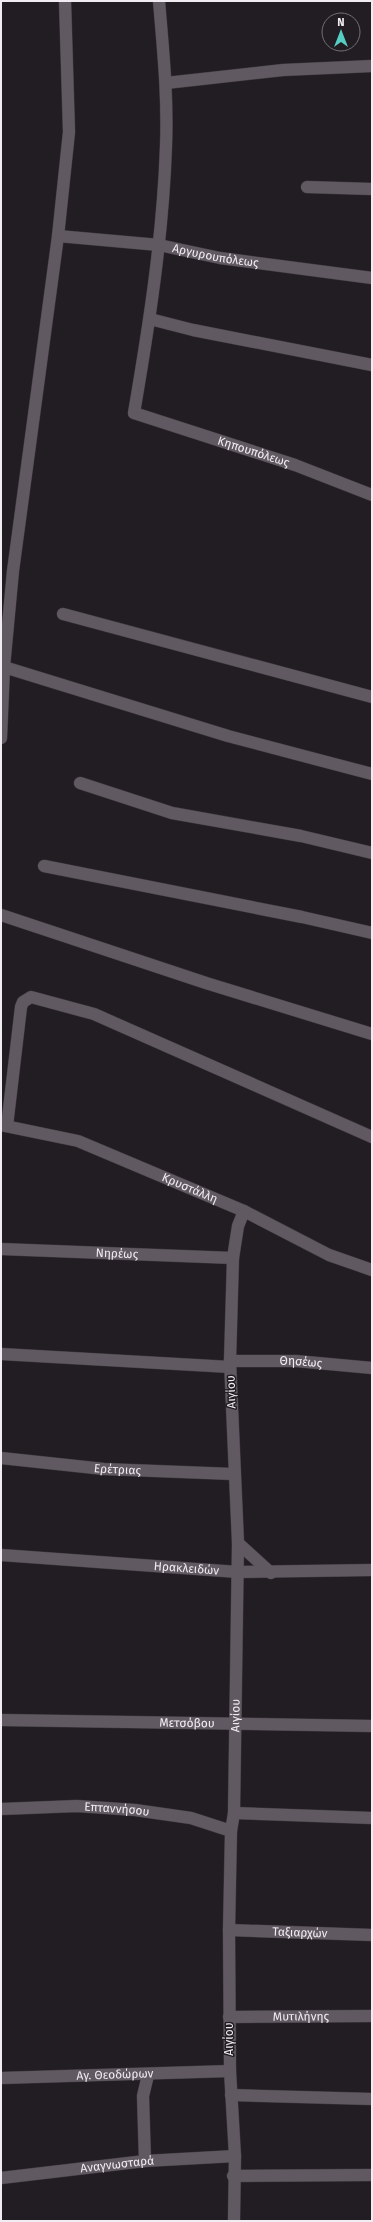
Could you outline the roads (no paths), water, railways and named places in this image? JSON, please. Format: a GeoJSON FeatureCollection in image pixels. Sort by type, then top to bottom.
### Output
{"type":"FeatureCollection","features":[{"type":"Feature","properties":{"kind":"street"},"geometry":{"type":"LineString","coordinates":[[1,738],[4,667],[14,563],[58,236],[69,132],[65,1]]}},
{"type":"Feature","properties":{"kind":"street"},"geometry":{"type":"LineString","coordinates":[[159,1],[166,83],[166,146],[159,245],[150,319],[193,330],[372,364]]}},
{"type":"Feature","properties":{"kind":"street"},"geometry":{"type":"LineString","coordinates":[[166,83],[283,70],[372,66]]}},
{"type":"Feature","properties":{"kind":"street"},"geometry":{"type":"LineString","coordinates":[[307,187],[372,189]]}},
{"type":"Feature","properties":{"kind":"street","name":"Αργυρουπόλεως"},"geometry":{"type":"LineString","coordinates":[[58,236],[159,245],[220,258],[372,278]]}},
{"type":"Feature","properties":{"kind":"street","name":"Κηπουπόλεως"},"geometry":{"type":"LineString","coordinates":[[150,319],[134,413],[295,465],[372,495]]}},
{"type":"Feature","properties":{"kind":"street"},"geometry":{"type":"LineString","coordinates":[[63,614],[372,697]]}},
{"type":"Feature","properties":{"kind":"street"},"geometry":{"type":"LineString","coordinates":[[4,667],[228,736],[372,774]]}},
{"type":"Feature","properties":{"kind":"street"},"geometry":{"type":"LineString","coordinates":[[80,783],[172,813],[301,836],[372,853]]}},
{"type":"Feature","properties":{"kind":"street"},"geometry":{"type":"LineString","coordinates":[[44,866],[302,917],[372,933]]}},
{"type":"Feature","properties":{"kind":"street"},"geometry":{"type":"LineString","coordinates":[[1,915],[206,983],[372,1034]]}},
{"type":"Feature","properties":{"kind":"street"},"geometry":{"type":"LineString","coordinates":[[4,1125],[21,1007],[23,1002],[31,997],[94,1014],[372,1137]]}},
{"type":"Feature","properties":{"kind":"street","name":"Κρυστάλλη"},"geometry":{"type":"LineString","coordinates":[[4,1125],[78,1141],[244,1211],[329,1255],[372,1270]]}},
{"type":"Feature","properties":{"kind":"street","name":"Αιγίου"},"geometry":{"type":"LineString","coordinates":[[234,2221],[233,2176],[235,2156],[230,2071],[229,1930],[231,1831],[234,1813],[238,1543],[237,1501],[233,1474],[230,1364],[233,1258],[238,1226],[244,1211]]}},
{"type":"Feature","properties":{"kind":"street","name":"Νηρέως"},"geometry":{"type":"LineString","coordinates":[[1,1249],[233,1258]]}},
{"type":"Feature","properties":{"kind":"street","name":"Θησέως"},"geometry":{"type":"LineString","coordinates":[[1,1354],[230,1364],[296,1361],[372,1368]]}},
{"type":"Feature","properties":{"kind":"street","name":"Ερέτριας"},"geometry":{"type":"LineString","coordinates":[[1,1458],[104,1469],[233,1474]]}},
{"type":"Feature","properties":{"kind":"street"},"geometry":{"type":"LineString","coordinates":[[238,1543],[271,1573]]}},
{"type":"Feature","properties":{"kind":"street","name":"Ηρακλειδών"},"geometry":{"type":"LineString","coordinates":[[1,1555],[238,1572],[271,1573],[320,1570],[372,1570]]}},
{"type":"Feature","properties":{"kind":"street","name":"Μετσόβου"},"geometry":{"type":"LineString","coordinates":[[1,1720],[372,1726]]}},
{"type":"Feature","properties":{"kind":"street","name":"Επταννήσου"},"geometry":{"type":"LineString","coordinates":[[1,1809],[76,1806],[135,1810],[191,1818],[231,1831]]}},
{"type":"Feature","properties":{"kind":"street"},"geometry":{"type":"LineString","coordinates":[[234,1813],[372,1818]]}},
{"type":"Feature","properties":{"kind":"street","name":"Ταξιαρχών"},"geometry":{"type":"LineString","coordinates":[[229,1930],[372,1935]]}},
{"type":"Feature","properties":{"kind":"street","name":"Μυτιλήνης"},"geometry":{"type":"LineString","coordinates":[[229,2018],[372,2016]]}},
{"type":"Feature","properties":{"kind":"street","name":"Αγ. Θεοδώρων"},"geometry":{"type":"LineString","coordinates":[[1,2078],[148,2075],[230,2071]]}},
{"type":"Feature","properties":{"kind":"street"},"geometry":{"type":"LineString","coordinates":[[145,2161],[142,2096],[148,2075]]}},
{"type":"Feature","properties":{"kind":"street"},"geometry":{"type":"LineString","coordinates":[[232,2095],[372,2099]]}},
{"type":"Feature","properties":{"kind":"street","name":"Αναγνωσταρά"},"geometry":{"type":"LineString","coordinates":[[1,2178],[145,2161],[235,2156]]}},
{"type":"Feature","properties":{"kind":"street"},"geometry":{"type":"LineString","coordinates":[[233,2176],[372,2175]]}}]}
